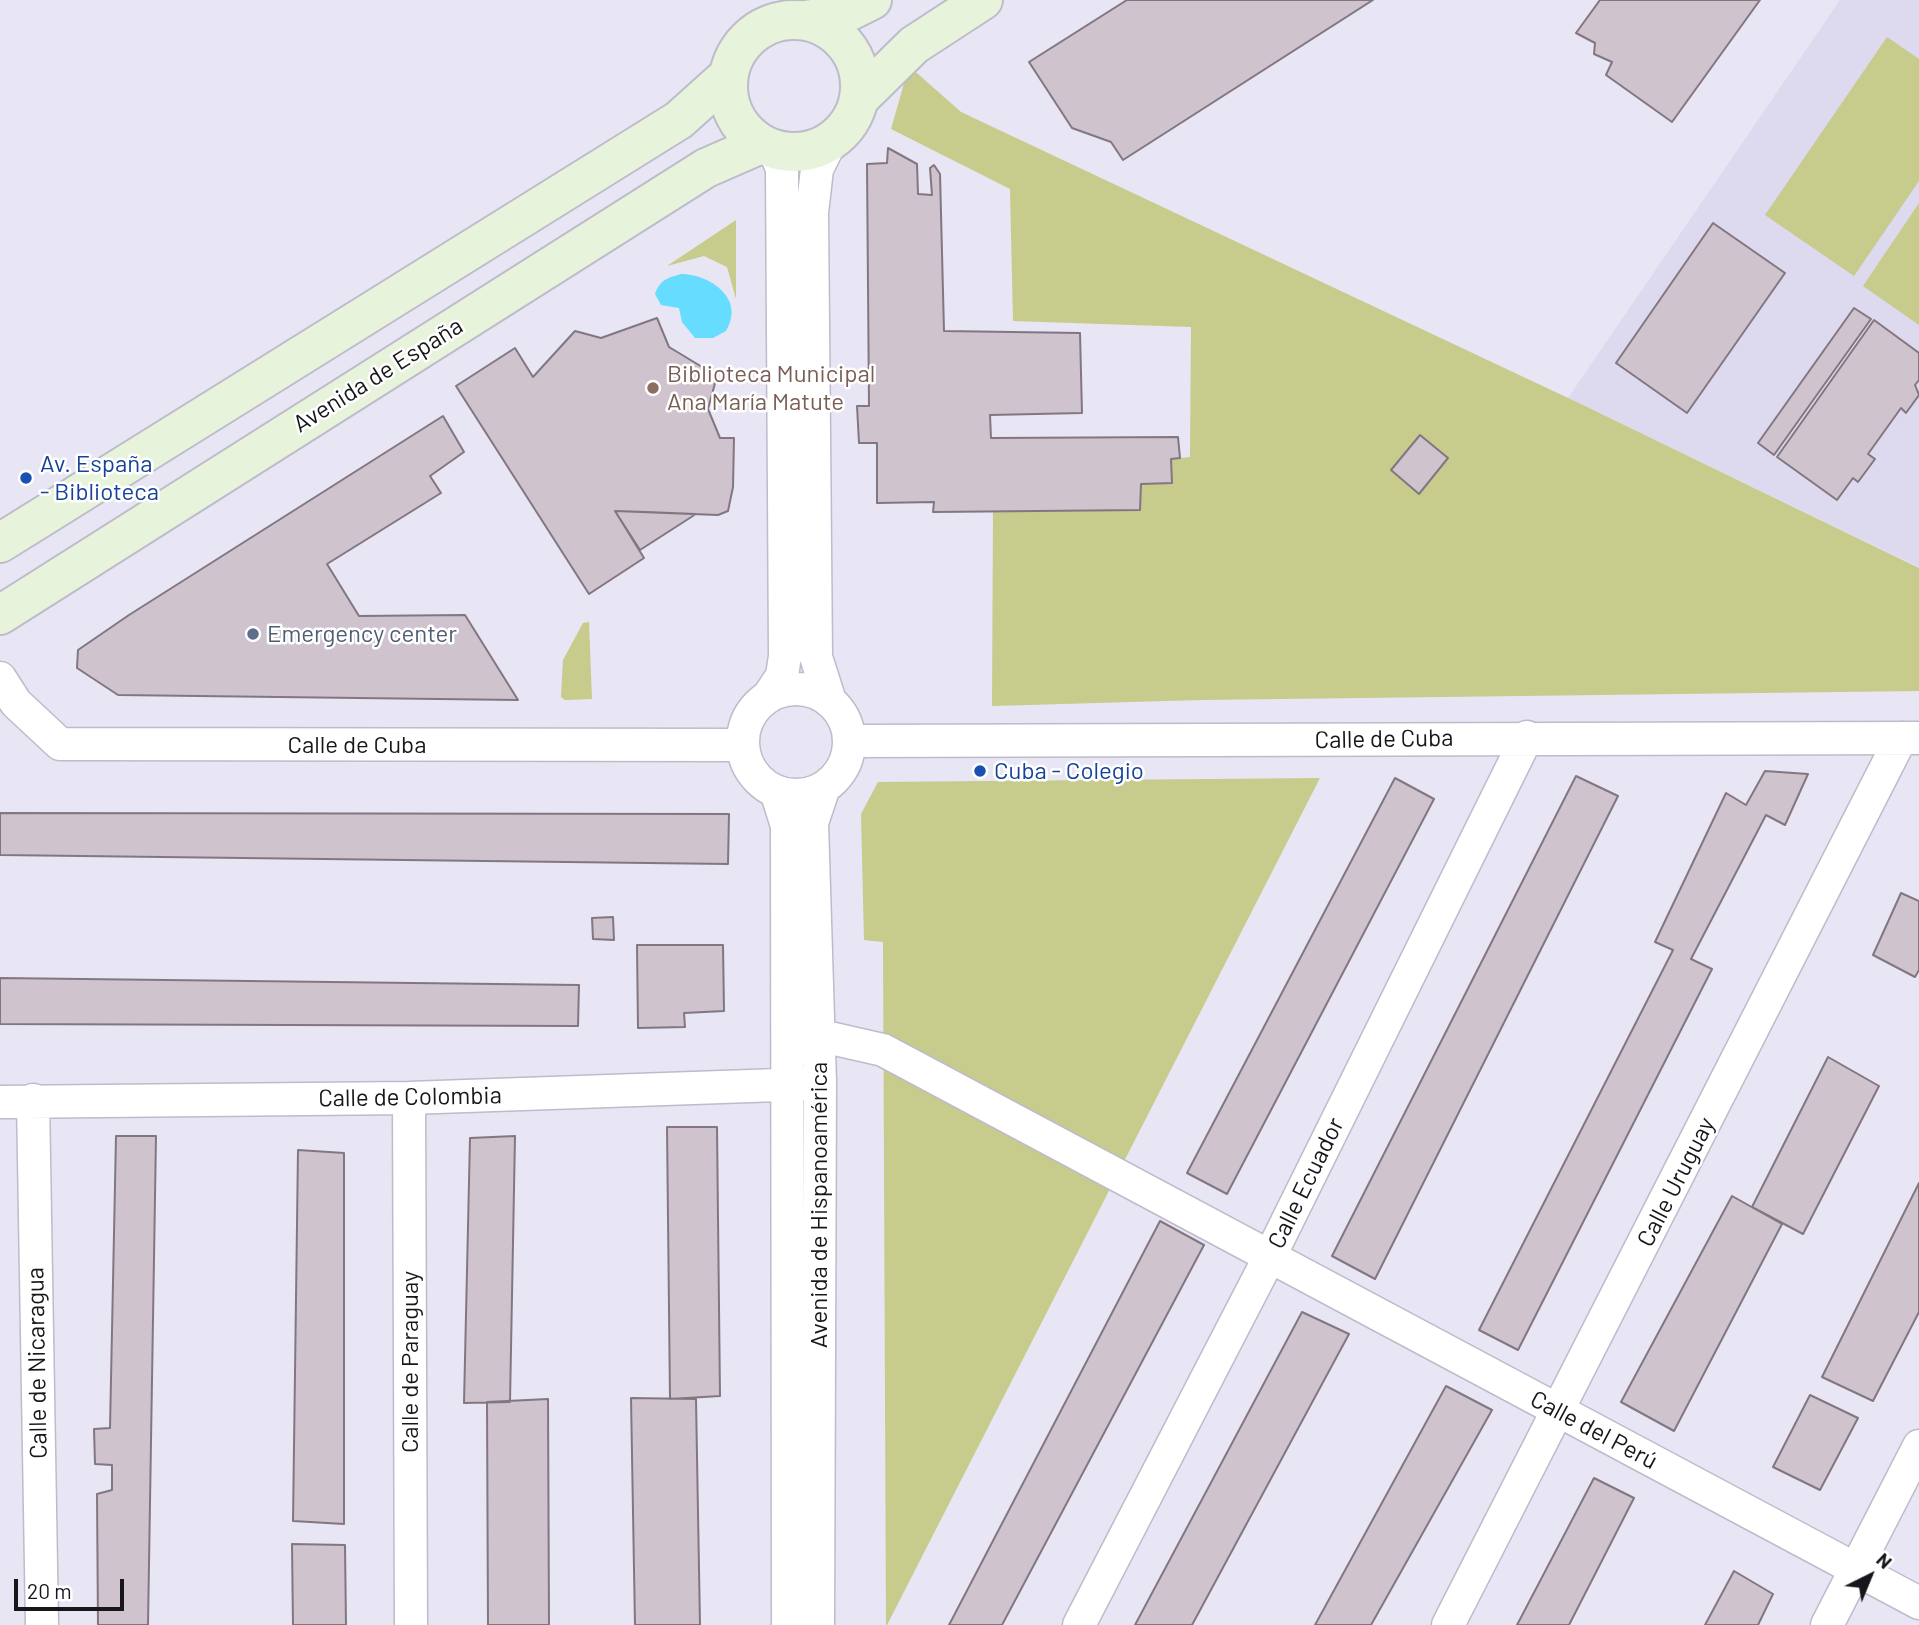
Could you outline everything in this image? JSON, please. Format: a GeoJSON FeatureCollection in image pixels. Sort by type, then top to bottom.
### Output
{"type":"FeatureCollection","features":[{"type":"Feature","properties":{"kind":"street"},"geometry":{"type":"LineString","coordinates":[[768,697],[783,690],[816,692],[840,712],[850,741],[843,767],[824,787],[808,794],[776,791],[753,773],[743,745],[749,718],[782,676],[785,656],[782,169],[768,147],[746,132],[734,115],[728,96],[728,76],[733,60],[753,33],[769,24],[844,14],[872,0]]}},
{"type":"Feature","properties":{"kind":"street"},"geometry":{"type":"LineString","coordinates":[[768,147],[802,152],[831,141],[844,130],[859,99],[914,45],[983,0]]}},
{"type":"Feature","properties":{"kind":"street"},"geometry":{"type":"LineString","coordinates":[[806,20],[826,28],[843,41],[854,58],[860,78],[859,99]]}},
{"type":"Feature","properties":{"kind":"street"},"geometry":{"type":"LineString","coordinates":[[0,543],[679,120],[728,76]]}},
{"type":"Feature","properties":{"kind":"street"},"geometry":{"type":"LineString","coordinates":[[830,701],[816,657],[812,214],[817,169],[831,141]]}},
{"type":"Feature","properties":{"kind":"street","name":"Avenida de España"},"geometry":{"type":"LineString","coordinates":[[0,615],[706,168],[768,147]]}},
{"type":"Feature","properties":{"kind":"street","name":"Calle de Cuba"},"geometry":{"type":"LineString","coordinates":[[0,678],[16,703],[60,744],[743,745]]}},
{"type":"Feature","properties":{"kind":"street","name":"Calle Ecuador"},"geometry":{"type":"LineString","coordinates":[[1079,1625],[1270,1256],[1527,737]]}},
{"type":"Feature","properties":{"kind":"street","name":"Calle de Cuba"},"geometry":{"type":"LineString","coordinates":[[850,741],[1910,738]]}},
{"type":"Feature","properties":{"kind":"street","name":"Calle Uruguay"},"geometry":{"type":"LineString","coordinates":[[1448,1625],[1910,738]]}},
{"type":"Feature","properties":{"kind":"street","name":"Avenida de Hispanoamérica"},"geometry":{"type":"LineString","coordinates":[[818,1625],[820,1083],[812,823],[824,787]]}},
{"type":"Feature","properties":{"kind":"street","name":"Avenida de Hispanoamérica"},"geometry":{"type":"LineString","coordinates":[[776,791],[787,825],[788,1625]]}},
{"type":"Feature","properties":{"kind":"street","name":"Calle del Perú"},"geometry":{"type":"LineString","coordinates":[[817,1035],[883,1050],[1919,1603]]}},
{"type":"Feature","properties":{"kind":"street","name":"Calle de Colombia"},"geometry":{"type":"LineString","coordinates":[[0,1102],[409,1098],[820,1083]]}},
{"type":"Feature","properties":{"kind":"street","name":"Calle de Paraguay"},"geometry":{"type":"LineString","coordinates":[[409,1098],[411,1625]]}},
{"type":"Feature","properties":{"kind":"street","name":"Calle de Nicaragua"},"geometry":{"type":"LineString","coordinates":[[33,1100],[42,1625]]}},
{"type":"Feature","properties":{"kind":"street"},"geometry":{"type":"LineString","coordinates":[[1827,1625],[1919,1446]]}},
{"type":"Feature","properties":{"kind":"shaded area"},"geometry":{"type":"Polygon","coordinates":[[[1840,0],[1919,0],[1919,567],[1568,398],[1840,0]]]}},
{"type":"Feature","properties":{"kind":"green space"},"geometry":{"type":"Polygon","coordinates":[[[1887,37],[1919,59],[1919,181],[1854,276],[1765,215],[1887,37]]]}},
{"type":"Feature","properties":{"kind":"green space"},"geometry":{"type":"Polygon","coordinates":[[[909,66],[961,112],[1585,406],[1919,568],[1919,691],[1201,700],[992,706],[993,512],[1140,510],[1141,484],[1172,483],[1171,459],[1190,457],[1191,327],[1013,321],[1010,189],[891,129],[909,66]]]}},
{"type":"Feature","properties":{"kind":"green space"},"geometry":{"type":"Polygon","coordinates":[[[1919,203],[1919,325],[1863,286],[1919,203]]]}},
{"type":"Feature","properties":{"kind":"green space"},"geometry":{"type":"Polygon","coordinates":[[[736,220],[736,299],[727,267],[704,256],[667,266],[736,220]]]}},
{"type":"Feature","properties":{"kind":"green space"},"geometry":{"type":"Polygon","coordinates":[[[589,622],[592,699],[565,700],[561,697],[563,660],[583,623],[589,622]]]}},
{"type":"Feature","properties":{"kind":"green space"},"geometry":{"type":"Polygon","coordinates":[[[1320,778],[886,1625],[883,942],[864,940],[861,814],[878,782],[1320,778]]]}},
{"type":"Feature","properties":{"kind":"water"},"geometry":{"type":"Polygon","coordinates":[[[681,274],[703,278],[722,290],[731,309],[731,319],[726,331],[713,338],[695,338],[682,322],[679,308],[661,305],[655,294],[659,286],[668,278],[681,274]]]}},
{"type":"Feature","properties":{"kind":"building"},"geometry":{"type":"Polygon","coordinates":[[[1127,0],[1373,0],[1123,160],[1111,142],[1072,128],[1029,62],[1127,0]]]}},
{"type":"Feature","properties":{"kind":"building"},"geometry":{"type":"Polygon","coordinates":[[[1600,0],[1760,0],[1672,122],[1606,75],[1612,62],[1594,54],[1595,43],[1576,33],[1600,0]]]}},
{"type":"Feature","properties":{"kind":"building"},"geometry":{"type":"Polygon","coordinates":[[[888,148],[917,164],[918,194],[932,195],[930,168],[934,165],[940,174],[944,331],[1080,333],[1082,413],[990,415],[991,438],[1178,437],[1180,458],[1171,459],[1172,483],[1141,484],[1140,510],[933,512],[934,502],[877,503],[877,443],[859,443],[857,406],[869,406],[867,164],[887,163],[888,148]]]}},
{"type":"Feature","properties":{"kind":"building"},"geometry":{"type":"Polygon","coordinates":[[[1713,223],[1785,273],[1687,413],[1616,363],[1713,223]]]}},
{"type":"Feature","properties":{"kind":"building"},"geometry":{"type":"Polygon","coordinates":[[[1854,308],[1871,319],[1774,455],[1758,443],[1854,308]]]}},
{"type":"Feature","properties":{"kind":"building"},"geometry":{"type":"Polygon","coordinates":[[[657,318],[669,347],[717,376],[708,409],[720,438],[734,438],[733,487],[728,511],[718,515],[615,511],[644,558],[589,594],[456,386],[515,348],[533,377],[575,331],[601,338],[657,318]]]}},
{"type":"Feature","properties":{"kind":"building"},"geometry":{"type":"Polygon","coordinates":[[[1874,320],[1919,353],[1919,380],[1915,385],[1919,395],[1906,413],[1901,408],[1868,454],[1875,459],[1858,482],[1853,478],[1837,500],[1777,457],[1874,320]]]}},
{"type":"Feature","properties":{"kind":"building"},"geometry":{"type":"Polygon","coordinates":[[[443,416],[464,452],[430,476],[441,493],[327,564],[359,616],[465,615],[518,700],[118,695],[77,668],[78,650],[443,416]]]}},
{"type":"Feature","properties":{"kind":"building"},"geometry":{"type":"Polygon","coordinates":[[[1420,435],[1448,458],[1419,494],[1391,470],[1420,435]]]}},
{"type":"Feature","properties":{"kind":"building"},"geometry":{"type":"Polygon","coordinates":[[[615,511],[646,512],[696,514],[640,550],[615,511]]]}},
{"type":"Feature","properties":{"kind":"building"},"geometry":{"type":"Polygon","coordinates":[[[1765,771],[1808,774],[1785,825],[1766,815],[1691,959],[1712,969],[1518,1350],[1479,1330],[1673,950],[1655,942],[1726,793],[1746,805],[1765,771]]]}},
{"type":"Feature","properties":{"kind":"building"},"geometry":{"type":"Polygon","coordinates":[[[1576,776],[1618,796],[1375,1279],[1332,1256],[1576,776]]]}},
{"type":"Feature","properties":{"kind":"building"},"geometry":{"type":"Polygon","coordinates":[[[1395,778],[1434,799],[1227,1194],[1187,1173],[1395,778]]]}},
{"type":"Feature","properties":{"kind":"building"},"geometry":{"type":"Polygon","coordinates":[[[0,813],[729,814],[728,864],[0,855],[0,813]]]}},
{"type":"Feature","properties":{"kind":"building"},"geometry":{"type":"Polygon","coordinates":[[[1901,893],[1919,901],[1919,970],[1915,977],[1873,955],[1901,893]]]}},
{"type":"Feature","properties":{"kind":"building"},"geometry":{"type":"Polygon","coordinates":[[[613,917],[614,940],[593,939],[592,918],[613,917]]]}},
{"type":"Feature","properties":{"kind":"building"},"geometry":{"type":"Polygon","coordinates":[[[637,945],[723,945],[724,1011],[684,1013],[685,1027],[638,1028],[637,945]]]}},
{"type":"Feature","properties":{"kind":"building"},"geometry":{"type":"Polygon","coordinates":[[[0,978],[579,985],[578,1026],[0,1024],[0,978]]]}},
{"type":"Feature","properties":{"kind":"building"},"geometry":{"type":"Polygon","coordinates":[[[1828,1057],[1879,1086],[1803,1234],[1752,1207],[1828,1057]]]}},
{"type":"Feature","properties":{"kind":"building"},"geometry":{"type":"Polygon","coordinates":[[[667,1127],[717,1127],[720,1396],[670,1399],[667,1127]]]}},
{"type":"Feature","properties":{"kind":"building"},"geometry":{"type":"Polygon","coordinates":[[[116,1136],[156,1136],[148,1625],[98,1625],[97,1494],[112,1490],[112,1465],[95,1464],[94,1429],[110,1428],[116,1136]]]}},
{"type":"Feature","properties":{"kind":"building"},"geometry":{"type":"Polygon","coordinates":[[[515,1136],[510,1402],[464,1403],[470,1138],[515,1136]]]}},
{"type":"Feature","properties":{"kind":"building"},"geometry":{"type":"Polygon","coordinates":[[[298,1150],[344,1153],[344,1524],[293,1521],[298,1150]]]}},
{"type":"Feature","properties":{"kind":"building"},"geometry":{"type":"Polygon","coordinates":[[[1919,1183],[1919,1312],[1873,1401],[1822,1377],[1919,1183]]]}},
{"type":"Feature","properties":{"kind":"building"},"geometry":{"type":"Polygon","coordinates":[[[1732,1196],[1782,1224],[1674,1431],[1621,1402],[1732,1196]]]}},
{"type":"Feature","properties":{"kind":"building"},"geometry":{"type":"Polygon","coordinates":[[[1160,1221],[1204,1245],[1002,1625],[949,1625],[1160,1221]]]}},
{"type":"Feature","properties":{"kind":"building"},"geometry":{"type":"Polygon","coordinates":[[[1302,1312],[1349,1334],[1192,1625],[1135,1625],[1302,1312]]]}},
{"type":"Feature","properties":{"kind":"building"},"geometry":{"type":"Polygon","coordinates":[[[1446,1386],[1492,1410],[1371,1625],[1315,1625],[1446,1386]]]}},
{"type":"Feature","properties":{"kind":"building"},"geometry":{"type":"Polygon","coordinates":[[[1810,1395],[1858,1418],[1820,1490],[1773,1467],[1810,1395]]]}},
{"type":"Feature","properties":{"kind":"building"},"geometry":{"type":"Polygon","coordinates":[[[631,1398],[696,1399],[700,1625],[635,1625],[631,1398]]]}},
{"type":"Feature","properties":{"kind":"building"},"geometry":{"type":"Polygon","coordinates":[[[548,1399],[549,1625],[488,1625],[487,1402],[548,1399]]]}},
{"type":"Feature","properties":{"kind":"building"},"geometry":{"type":"Polygon","coordinates":[[[1594,1478],[1634,1498],[1569,1625],[1517,1625],[1594,1478]]]}},
{"type":"Feature","properties":{"kind":"building"},"geometry":{"type":"Polygon","coordinates":[[[292,1544],[345,1545],[346,1625],[293,1625],[292,1544]]]}},
{"type":"Feature","properties":{"kind":"building"},"geometry":{"type":"Polygon","coordinates":[[[1734,1571],[1773,1594],[1758,1625],[1705,1625],[1734,1571]]]}},
{"type":"Feature","properties":{"kind":"place","name":"Biblioteca Municipal Ana María Matute"},"geometry":{"type":"Point","coordinates":[653,388]}},
{"type":"Feature","properties":{"kind":"place","name":"Av. España - Biblioteca"},"geometry":{"type":"Point","coordinates":[26,478]}},
{"type":"Feature","properties":{"kind":"place","name":"Emergency center"},"geometry":{"type":"Point","coordinates":[253,634]}},
{"type":"Feature","properties":{"kind":"place","name":"Cuba - Colegio"},"geometry":{"type":"Point","coordinates":[980,771]}}]}
